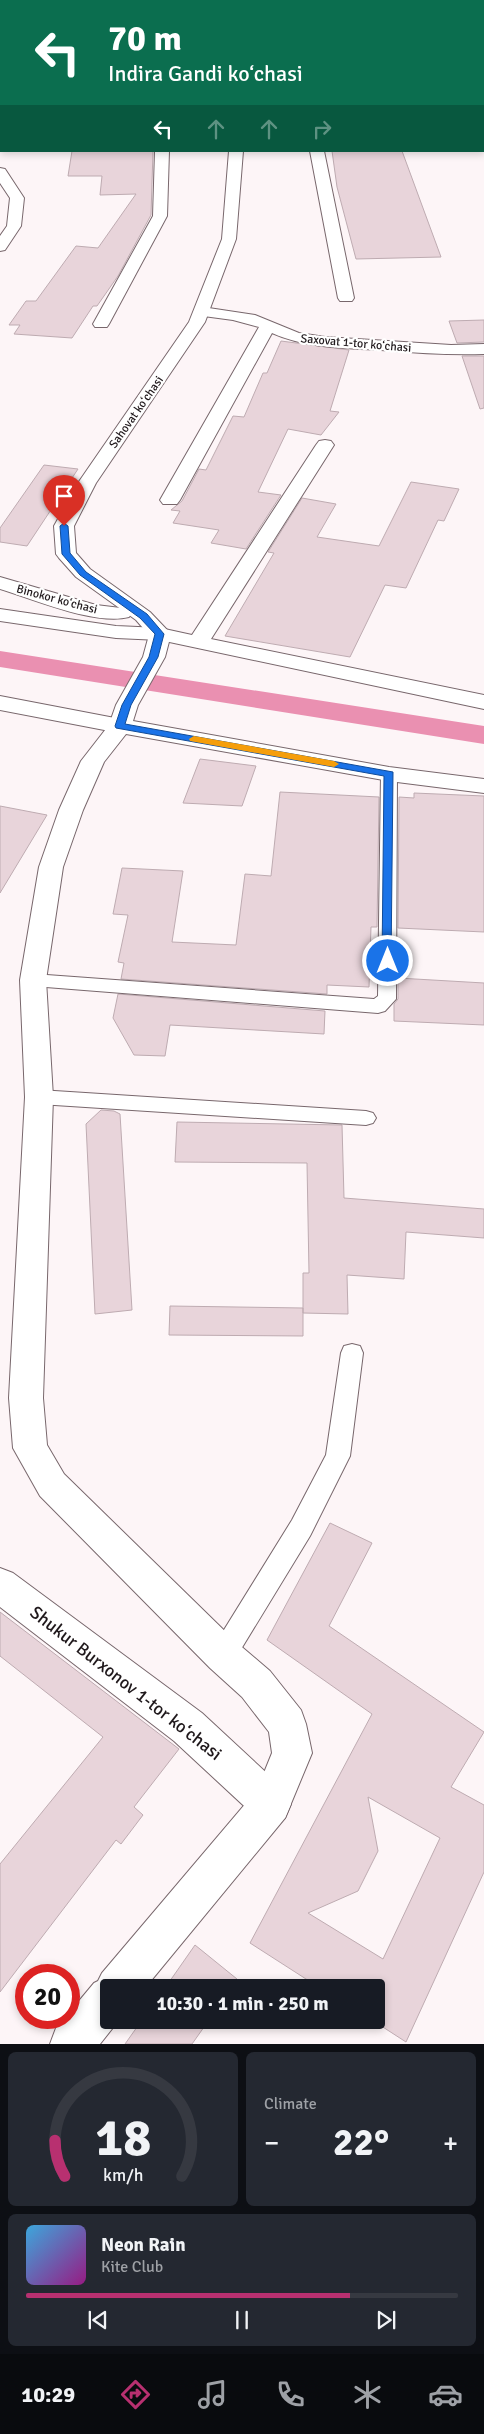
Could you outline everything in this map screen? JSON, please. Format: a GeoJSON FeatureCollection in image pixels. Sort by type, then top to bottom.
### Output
{"type":"FeatureCollection","features":[{"type":"Feature","properties":{"kind":"street"},"geometry":{"type":"LineString","coordinates":[[101,324],[160,216],[162,152]]}},
{"type":"Feature","properties":{"kind":"street","name":"Sahovat koʻchasi"},"geometry":{"type":"LineString","coordinates":[[160,634],[144,616],[83,574],[66,554],[64,526],[87,483],[202,312],[229,239],[236,152]]}},
{"type":"Feature","properties":{"kind":"street"},"geometry":{"type":"LineString","coordinates":[[317,152],[346,298]]}},
{"type":"Feature","properties":{"kind":"street"},"geometry":{"type":"LineString","coordinates":[[0,172],[17,198],[14,226],[0,247]]}},
{"type":"Feature","properties":{"kind":"street","name":"Saxovat 1-tor koʻchasi"},"geometry":{"type":"LineString","coordinates":[[202,312],[234,315],[268,325],[295,337],[325,342],[451,350],[484,349]]}},
{"type":"Feature","properties":{"kind":"street"},"geometry":{"type":"LineString","coordinates":[[170,500],[268,325]]}},
{"type":"Feature","properties":{"kind":"street"},"geometry":{"type":"LineString","coordinates":[[198,642],[325,445]]}},
{"type":"Feature","properties":{"kind":"street","name":"Binokor koʻchasi"},"geometry":{"type":"LineString","coordinates":[[0,583],[94,610],[144,616]]}},
{"type":"Feature","properties":{"kind":"street"},"geometry":{"type":"LineString","coordinates":[[0,615],[116,632],[160,634],[484,702]]}},
{"type":"Feature","properties":{"kind":"street"},"geometry":{"type":"LineString","coordinates":[[125,1979],[271,1804],[292,1753],[287,1724],[256,1684],[223,1655],[52,1485],[30,1448],[26,1398],[39,1097],[32,980],[51,867],[71,810],[93,761],[123,716],[154,657],[160,634]]}},
{"type":"Feature","properties":{"kind":"street"},"geometry":{"type":"LineString","coordinates":[[0,703],[123,716],[389,774],[484,786]]}},
{"type":"Feature","properties":{"kind":"street","name":"Shukur Burxonov 1-tor koʻchasi"},"geometry":{"type":"LineString","coordinates":[[0,1585],[188,1727],[271,1804]]}},
{"type":"Feature","properties":{"kind":"street"},"geometry":{"type":"LineString","coordinates":[[72,2044],[100,2009]]}},
{"type":"Feature","properties":{"kind":"lane"},"geometry":{"type":"LineString","coordinates":[[32,980],[378,1006],[387,999],[389,774]]}},
{"type":"Feature","properties":{"kind":"lane"},"geometry":{"type":"LineString","coordinates":[[39,1097],[366,1118]]}},
{"type":"Feature","properties":{"kind":"lane"},"geometry":{"type":"LineString","coordinates":[[223,1655],[301,1528],[338,1456],[352,1353]]}},
{"type":"Feature","properties":{"kind":"building"},"geometry":{"type":"Polygon","coordinates":[[[72,152],[153,152],[151,215],[118,276],[97,306],[93,306],[72,338],[14,334],[20,325],[9,325],[26,301],[36,301],[76,246],[98,248],[136,194],[100,195],[102,176],[68,176],[72,152]]]}},
{"type":"Feature","properties":{"kind":"building"},"geometry":{"type":"Polygon","coordinates":[[[332,152],[402,152],[441,257],[356,259],[337,187],[332,152]]]}},
{"type":"Feature","properties":{"kind":"building"},"geometry":{"type":"Polygon","coordinates":[[[484,320],[484,342],[457,343],[449,321],[484,320]]]}},
{"type":"Feature","properties":{"kind":"building"},"geometry":{"type":"Polygon","coordinates":[[[281,341],[349,350],[330,411],[339,412],[321,435],[288,429],[258,492],[281,495],[246,549],[211,543],[219,530],[173,523],[180,511],[171,510],[182,501],[199,469],[206,470],[233,416],[244,417],[263,373],[267,373],[281,341]]]}},
{"type":"Feature","properties":{"kind":"building"},"geometry":{"type":"Polygon","coordinates":[[[462,356],[484,356],[484,408],[480,409],[462,356]]]}},
{"type":"Feature","properties":{"kind":"building"},"geometry":{"type":"Polygon","coordinates":[[[44,465],[78,469],[27,546],[0,542],[0,528],[44,465]]]}},
{"type":"Feature","properties":{"kind":"building"},"geometry":{"type":"Polygon","coordinates":[[[411,482],[459,489],[444,521],[438,520],[406,588],[385,585],[350,657],[225,636],[274,553],[268,552],[302,498],[336,504],[317,537],[379,546],[411,482]]]}},
{"type":"Feature","properties":{"kind":"building"},"geometry":{"type":"Polygon","coordinates":[[[200,759],[256,766],[242,806],[183,803],[200,759]]]}},
{"type":"Feature","properties":{"kind":"building"},"geometry":{"type":"Polygon","coordinates":[[[280,792],[379,797],[377,927],[371,927],[369,987],[327,985],[327,994],[121,979],[124,963],[118,962],[128,915],[113,914],[122,868],[183,871],[172,942],[236,945],[245,874],[271,876],[280,792]]]}},
{"type":"Feature","properties":{"kind":"building"},"geometry":{"type":"Polygon","coordinates":[[[414,793],[484,796],[484,932],[398,928],[399,797],[414,798],[414,793]]]}},
{"type":"Feature","properties":{"kind":"building"},"geometry":{"type":"Polygon","coordinates":[[[0,806],[47,815],[0,893],[0,806]]]}},
{"type":"Feature","properties":{"kind":"building"},"geometry":{"type":"Polygon","coordinates":[[[398,978],[484,983],[484,1025],[394,1021],[394,1004],[398,999],[398,978]]]}},
{"type":"Feature","properties":{"kind":"building"},"geometry":{"type":"Polygon","coordinates":[[[118,994],[325,1011],[324,1034],[170,1025],[165,1056],[134,1055],[113,1018],[118,994]]]}},
{"type":"Feature","properties":{"kind":"building"},"geometry":{"type":"Polygon","coordinates":[[[101,1110],[114,1111],[120,1114],[132,1310],[95,1314],[86,1124],[101,1110]]]}},
{"type":"Feature","properties":{"kind":"building"},"geometry":{"type":"Polygon","coordinates":[[[177,1122],[342,1125],[344,1198],[484,1209],[484,1238],[406,1232],[404,1279],[347,1275],[348,1314],[303,1313],[303,1273],[309,1273],[307,1163],[175,1162],[177,1122]]]}},
{"type":"Feature","properties":{"kind":"building"},"geometry":{"type":"Polygon","coordinates":[[[170,1306],[303,1308],[303,1336],[169,1335],[170,1306]]]}},
{"type":"Feature","properties":{"kind":"building"},"geometry":{"type":"Polygon","coordinates":[[[330,1523],[372,1543],[329,1626],[484,1732],[451,1787],[484,1805],[484,1872],[406,2042],[385,2028],[385,1979],[306,1979],[250,1943],[372,1714],[267,1640],[330,1523]],[[368,1797],[378,1851],[358,1891],[308,1913],[383,1959],[440,1838],[368,1797]]]}},
{"type":"Feature","properties":{"kind":"building"},"geometry":{"type":"Polygon","coordinates":[[[0,1612],[179,1749],[134,1807],[143,1815],[121,1844],[116,1840],[21,1964],[15,1964],[15,1972],[0,1992],[0,1864],[103,1737],[0,1656],[0,1612]]]}},
{"type":"Feature","properties":{"kind":"building"},"geometry":{"type":"Polygon","coordinates":[[[195,1945],[237,1979],[171,1979],[195,1945]]]}},
{"type":"Feature","properties":{"kind":"building"},"geometry":{"type":"Polygon","coordinates":[[[136,2029],[203,2029],[192,2044],[125,2044],[136,2029]]]}},
{"type":"Feature","properties":{"kind":"waterway"},"geometry":{"type":"LineString","coordinates":[[0,659],[484,735]]}},
{"type":"Feature","properties":{"kind":"slow traffic"},"geometry":{"type":"LineString","coordinates":[[194,739],[334,764]]}},
{"type":"Feature","properties":{"kind":"route"},"geometry":{"type":"LineString","coordinates":[[64,526],[66,554],[83,574],[144,616],[160,634],[154,657],[127,705],[120,726],[389,774],[388,961]]}}]}
